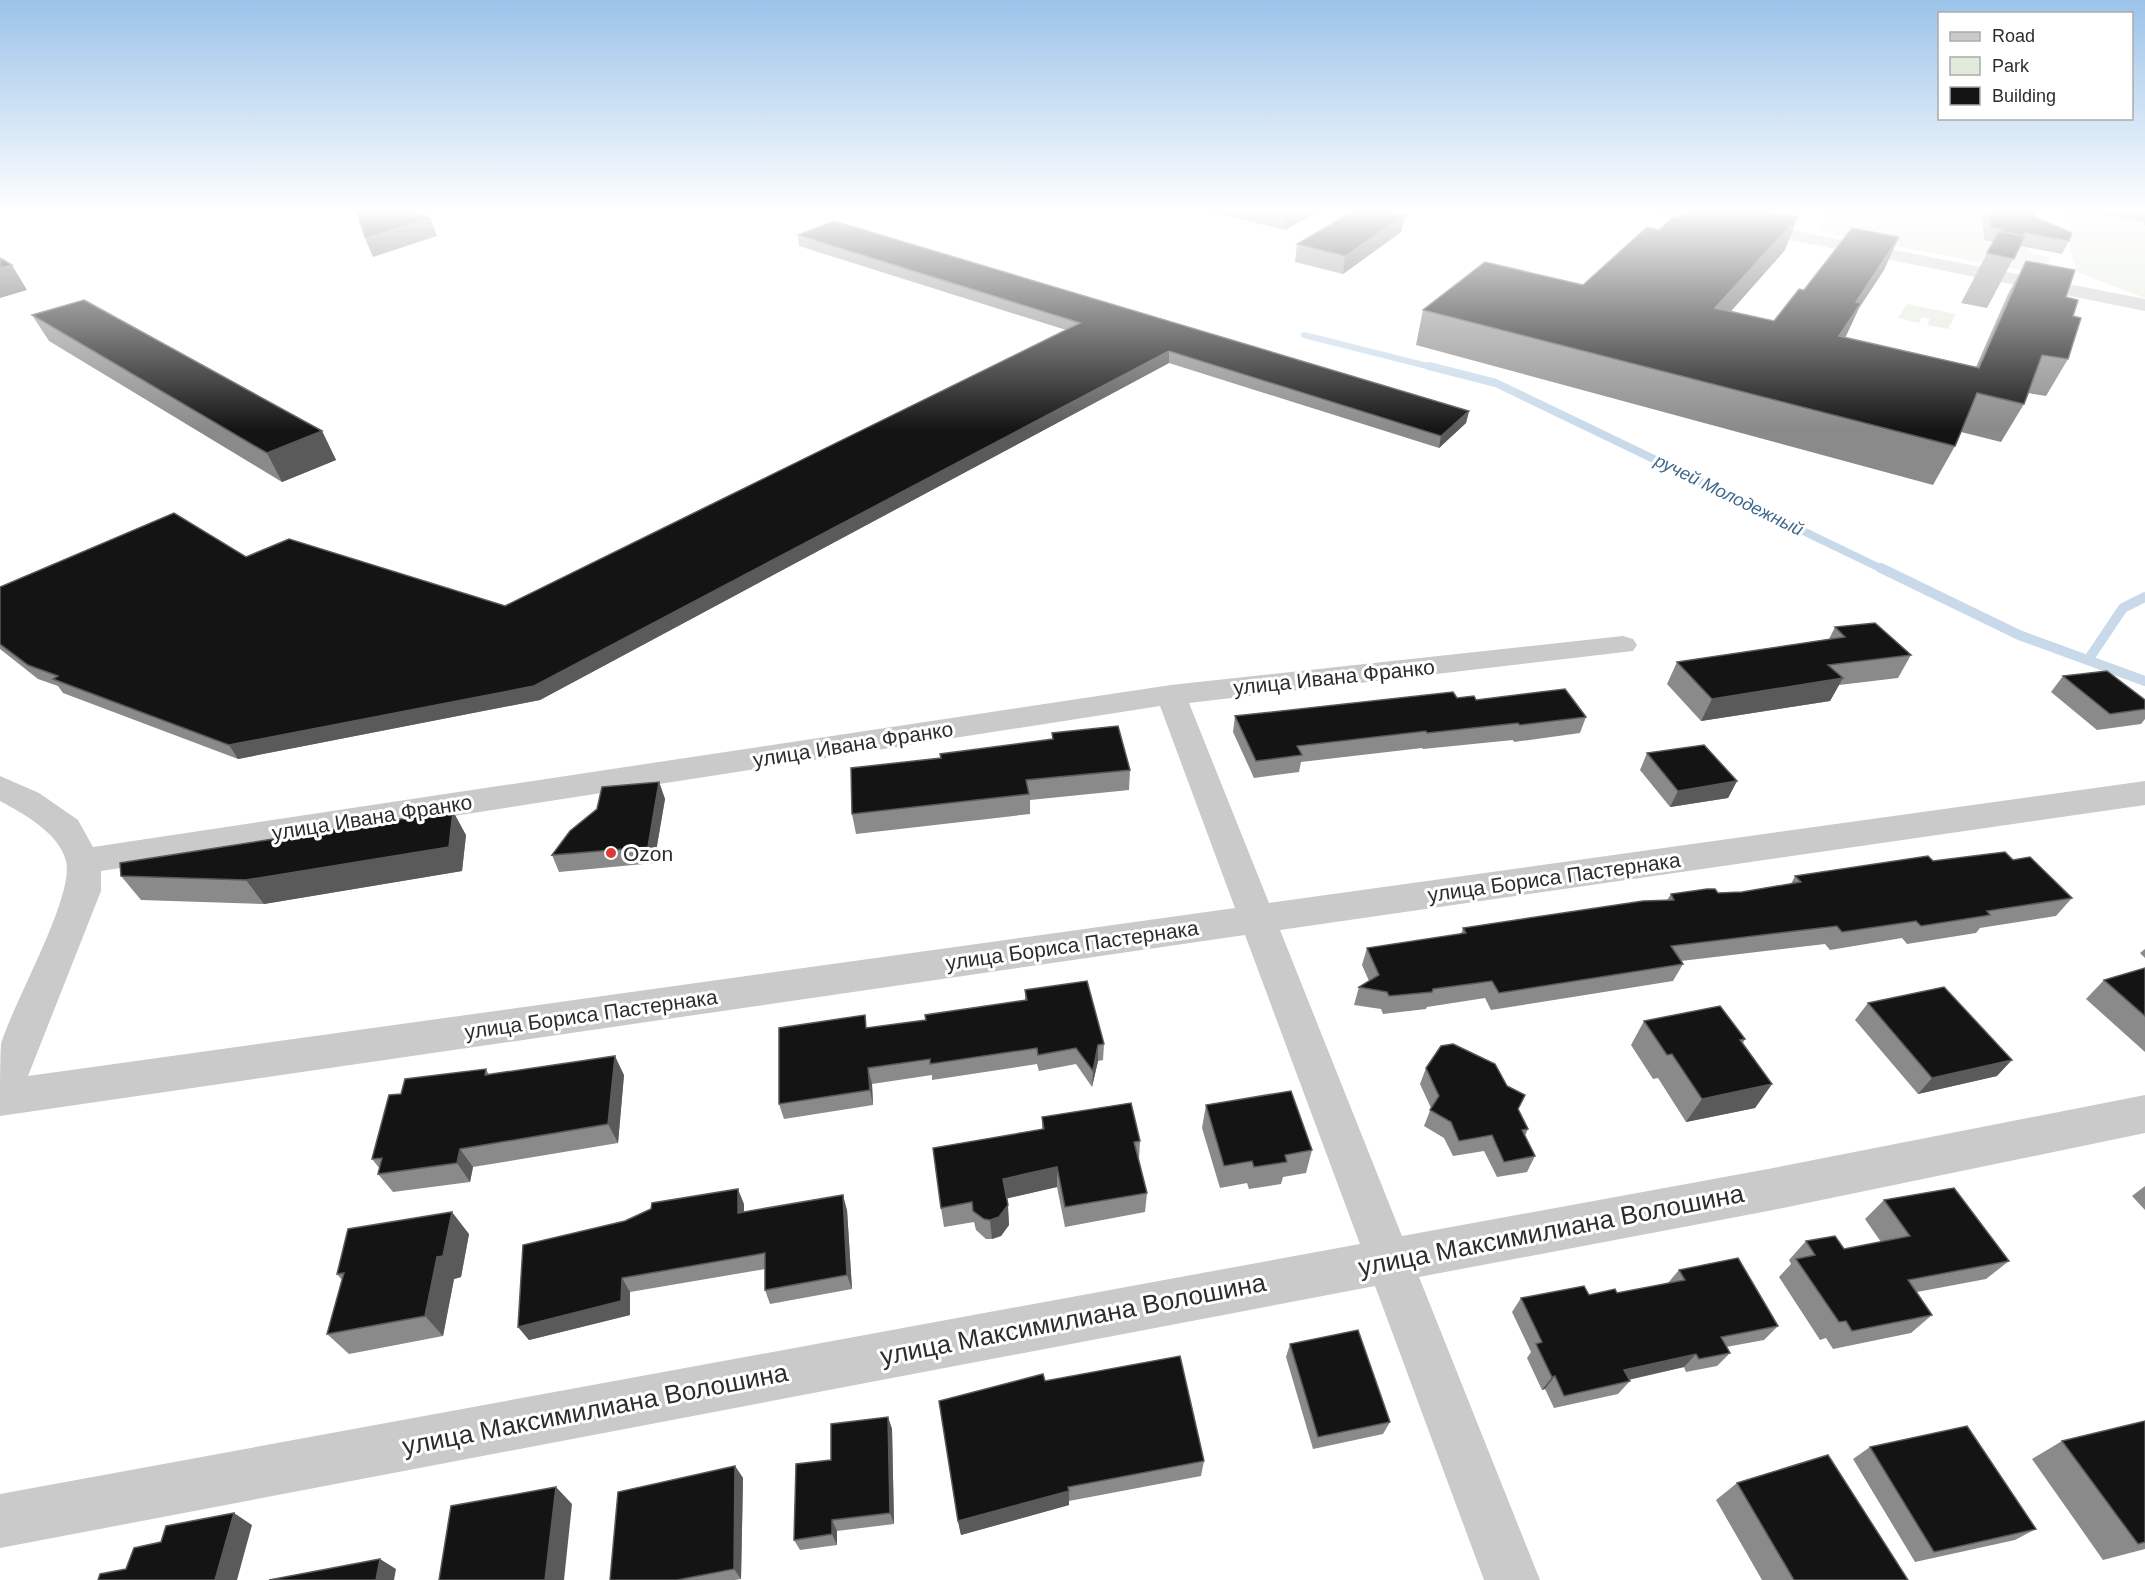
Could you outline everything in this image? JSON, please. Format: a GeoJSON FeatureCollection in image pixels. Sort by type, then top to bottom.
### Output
{"type":"FeatureCollection","features":[{"type":"Feature","properties":{"kind":"street"},"geometry":{"type":"LineString","coordinates":[[2034,283],[2145,305]]}},
{"type":"Feature","properties":{"kind":"street","name":"улица Ивана Франко"},"geometry":{"type":"LineString","coordinates":[[84,861],[1172,695],[1623,645]]}},
{"type":"Feature","properties":{"kind":"street"},"geometry":{"type":"LineString","coordinates":[[1172,695],[1512,1580]]}},
{"type":"Feature","properties":{"kind":"street"},"geometry":{"type":"LineString","coordinates":[[0,787],[27,801],[66,829],[84,861],[83,891],[0,1097]]}},
{"type":"Feature","properties":{"kind":"street","name":"улица Бориса Пастернака"},"geometry":{"type":"LineString","coordinates":[[0,1097],[2145,793]]}},
{"type":"Feature","properties":{"kind":"street","name":"улица Максимилиана Волошина"},"geometry":{"type":"LineString","coordinates":[[0,1521],[1757,1192],[2145,1114]]}},
{"type":"Feature","properties":{"kind":"green space"},"geometry":{"type":"Polygon","coordinates":[[[2105,283],[2145,283],[2145,298],[2105,283]]]}},
{"type":"Feature","properties":{"kind":"green space"},"geometry":{"type":"Polygon","coordinates":[[[1907,304],[1956,314],[1948,329],[1927,325],[1930,319],[1922,317],[1919,323],[1898,318],[1907,304]]]}},
{"type":"Feature","properties":{"kind":"building"},"geometry":{"type":"Polygon","coordinates":[[[951,283],[1040,283],[1469,411],[1441,436],[1169,351],[534,686],[229,745],[53,679],[58,676],[28,665],[0,644],[0,587],[174,513],[246,557],[289,539],[505,606],[1080,323],[951,283]]]}},
{"type":"Feature","properties":{"kind":"building"},"geometry":{"type":"Polygon","coordinates":[[[1458,283],[1573,283],[1583,285],[1586,283],[1738,283],[1715,308],[1774,321],[1799,289],[1804,290],[1810,283],[1869,283],[1856,302],[1861,303],[1839,336],[1979,368],[2016,283],[2071,283],[2066,297],[2078,300],[2073,316],[2081,318],[2068,359],[2042,355],[2024,404],[1977,393],[1955,446],[1423,310],[1458,283]]]}},
{"type":"Feature","properties":{"kind":"building"},"geometry":{"type":"Polygon","coordinates":[[[84,300],[322,431],[267,453],[32,315],[84,300]]]}},
{"type":"Feature","properties":{"kind":"building"},"geometry":{"type":"Polygon","coordinates":[[[1875,623],[1911,655],[1828,665],[1843,678],[1712,699],[1677,662],[1845,637],[1835,627],[1875,623]]]}},
{"type":"Feature","properties":{"kind":"building"},"geometry":{"type":"Polygon","coordinates":[[[2107,671],[2145,700],[2145,709],[2110,714],[2063,676],[2107,671]]]}},
{"type":"Feature","properties":{"kind":"building"},"geometry":{"type":"Polygon","coordinates":[[[1565,689],[1586,717],[1520,725],[1518,723],[1427,733],[1426,731],[1297,746],[1302,755],[1256,761],[1235,716],[1453,692],[1457,698],[1474,696],[1476,700],[1565,689]]]}},
{"type":"Feature","properties":{"kind":"building"},"geometry":{"type":"Polygon","coordinates":[[[1118,726],[1130,770],[1026,780],[1029,794],[852,814],[851,768],[941,758],[940,754],[1053,739],[1052,733],[1118,726]]]}},
{"type":"Feature","properties":{"kind":"building"},"geometry":{"type":"Polygon","coordinates":[[[1704,745],[1737,781],[1678,791],[1647,753],[1704,745]]]}},
{"type":"Feature","properties":{"kind":"building"},"geometry":{"type":"Polygon","coordinates":[[[659,782],[648,847],[552,855],[570,831],[597,809],[602,787],[659,782]]]}},
{"type":"Feature","properties":{"kind":"building"},"geometry":{"type":"Polygon","coordinates":[[[453,811],[449,847],[246,880],[121,876],[120,863],[453,811]]]}},
{"type":"Feature","properties":{"kind":"building"},"geometry":{"type":"Polygon","coordinates":[[[2005,852],[2013,860],[2030,857],[2072,898],[1987,911],[1990,915],[1921,926],[1916,921],[1842,932],[1837,926],[1671,946],[1683,964],[1499,993],[1492,981],[1433,989],[1432,992],[1389,996],[1387,992],[1359,987],[1379,975],[1367,948],[1466,933],[1463,928],[1643,901],[1674,900],[1671,894],[1707,889],[1715,889],[1718,893],[1742,892],[1801,882],[1795,876],[1928,856],[1933,861],[2005,852]]]}},
{"type":"Feature","properties":{"kind":"building"},"geometry":{"type":"Polygon","coordinates":[[[2145,968],[2145,1016],[2104,980],[2145,968]]]}},
{"type":"Feature","properties":{"kind":"building"},"geometry":{"type":"Polygon","coordinates":[[[1087,981],[1104,1044],[1098,1045],[1093,1071],[1076,1048],[1038,1055],[1037,1048],[930,1064],[930,1059],[868,1068],[870,1090],[779,1104],[779,1028],[865,1015],[866,1028],[926,1020],[925,1015],[1027,1000],[1025,990],[1087,981]]]}},
{"type":"Feature","properties":{"kind":"building"},"geometry":{"type":"Polygon","coordinates":[[[1944,987],[2012,1060],[1932,1078],[1868,1003],[1944,987]]]}},
{"type":"Feature","properties":{"kind":"building"},"geometry":{"type":"Polygon","coordinates":[[[1720,1006],[1745,1039],[1740,1040],[1772,1084],[1702,1099],[1672,1054],[1667,1055],[1644,1021],[1720,1006]]]}},
{"type":"Feature","properties":{"kind":"building"},"geometry":{"type":"Polygon","coordinates":[[[1453,1044],[1495,1064],[1507,1086],[1525,1095],[1518,1109],[1528,1129],[1522,1130],[1535,1156],[1504,1162],[1492,1135],[1459,1141],[1451,1122],[1430,1110],[1439,1096],[1426,1068],[1441,1046],[1453,1044]]]}},
{"type":"Feature","properties":{"kind":"building"},"geometry":{"type":"Polygon","coordinates":[[[615,1056],[608,1124],[460,1149],[457,1163],[378,1174],[382,1158],[372,1159],[389,1095],[401,1094],[405,1079],[486,1069],[485,1075],[615,1056]]]}},
{"type":"Feature","properties":{"kind":"building"},"geometry":{"type":"Polygon","coordinates":[[[1291,1091],[1312,1150],[1285,1155],[1287,1162],[1254,1167],[1252,1161],[1224,1166],[1206,1105],[1291,1091]]]}},
{"type":"Feature","properties":{"kind":"building"},"geometry":{"type":"Polygon","coordinates":[[[1131,1103],[1140,1141],[1134,1142],[1147,1193],[1065,1207],[1057,1167],[1003,1179],[1008,1205],[999,1217],[984,1219],[973,1211],[972,1202],[941,1208],[933,1148],[1044,1129],[1042,1117],[1131,1103]]]}},
{"type":"Feature","properties":{"kind":"building"},"geometry":{"type":"Polygon","coordinates":[[[1954,1188],[2009,1261],[1908,1280],[1932,1315],[1852,1331],[1846,1321],[1839,1322],[1796,1259],[1815,1255],[1806,1241],[1835,1236],[1844,1249],[1910,1236],[1884,1200],[1954,1188]]]}},
{"type":"Feature","properties":{"kind":"building"},"geometry":{"type":"Polygon","coordinates":[[[738,1189],[738,1213],[843,1195],[847,1275],[765,1290],[765,1253],[622,1278],[621,1301],[518,1327],[523,1245],[625,1221],[651,1209],[652,1203],[738,1189]]]}},
{"type":"Feature","properties":{"kind":"building"},"geometry":{"type":"Polygon","coordinates":[[[452,1212],[443,1256],[437,1257],[425,1316],[327,1334],[344,1273],[337,1274],[348,1229],[452,1212]]]}},
{"type":"Feature","properties":{"kind":"building"},"geometry":{"type":"Polygon","coordinates":[[[1738,1258],[1778,1326],[1721,1337],[1730,1353],[1699,1359],[1696,1354],[1624,1370],[1630,1381],[1564,1396],[1536,1344],[1542,1342],[1521,1298],[1584,1286],[1589,1295],[1615,1289],[1617,1293],[1685,1280],[1679,1270],[1738,1258]]]}},
{"type":"Feature","properties":{"kind":"building"},"geometry":{"type":"Polygon","coordinates":[[[1358,1330],[1390,1422],[1318,1437],[1290,1344],[1358,1330]]]}},
{"type":"Feature","properties":{"kind":"building"},"geometry":{"type":"Polygon","coordinates":[[[1180,1356],[1204,1461],[1068,1487],[1069,1491],[958,1521],[939,1401],[1043,1374],[1045,1381],[1180,1356]]]}},
{"type":"Feature","properties":{"kind":"building"},"geometry":{"type":"Polygon","coordinates":[[[888,1417],[890,1513],[832,1520],[832,1534],[794,1540],[796,1464],[831,1460],[831,1424],[888,1417]]]}},
{"type":"Feature","properties":{"kind":"building"},"geometry":{"type":"Polygon","coordinates":[[[2145,1421],[2145,1542],[2138,1544],[2062,1441],[2145,1421]]]}},
{"type":"Feature","properties":{"kind":"building"},"geometry":{"type":"Polygon","coordinates":[[[1967,1426],[2036,1529],[1934,1552],[1870,1447],[1967,1426]]]}},
{"type":"Feature","properties":{"kind":"building"},"geometry":{"type":"Polygon","coordinates":[[[1828,1455],[1908,1580],[1794,1580],[1737,1483],[1828,1455]]]}},
{"type":"Feature","properties":{"kind":"building"},"geometry":{"type":"Polygon","coordinates":[[[735,1466],[734,1569],[677,1580],[610,1580],[618,1492],[735,1466]]]}},
{"type":"Feature","properties":{"kind":"building"},"geometry":{"type":"Polygon","coordinates":[[[556,1487],[545,1580],[439,1580],[451,1506],[556,1487]]]}},
{"type":"Feature","properties":{"kind":"building"},"geometry":{"type":"Polygon","coordinates":[[[234,1513],[215,1580],[98,1580],[100,1574],[126,1569],[134,1548],[161,1542],[166,1526],[234,1513]]]}},
{"type":"Feature","properties":{"kind":"building"},"geometry":{"type":"Polygon","coordinates":[[[380,1559],[376,1580],[269,1580],[380,1559]]]}},
{"type":"Feature","properties":{"kind":"waterway","name":"ручей Молодежный"},"geometry":{"type":"LineString","coordinates":[[1304,335],[1435,368]]}},
{"type":"Feature","properties":{"kind":"waterway","name":"ручей Молодежный"},"geometry":{"type":"LineString","coordinates":[[1429,366],[1496,383],[1884,570]]}},
{"type":"Feature","properties":{"kind":"waterway","name":"ручей Молодежный"},"geometry":{"type":"LineString","coordinates":[[1881,568],[2019,635],[2145,681]]}},
{"type":"Feature","properties":{"kind":"waterway"},"geometry":{"type":"LineString","coordinates":[[2088,660],[2123,608],[2145,597]]}},
{"type":"Feature","properties":{"kind":"place","name":"Ozon"},"geometry":{"type":"Point","coordinates":[611,853]}}]}
